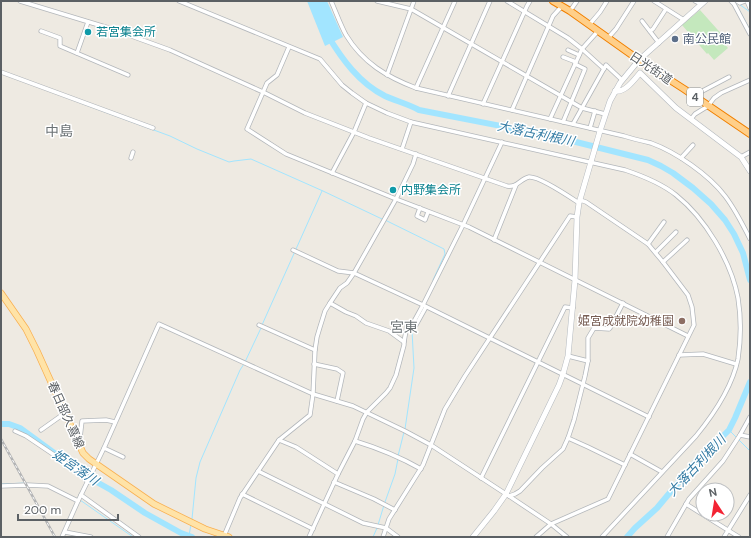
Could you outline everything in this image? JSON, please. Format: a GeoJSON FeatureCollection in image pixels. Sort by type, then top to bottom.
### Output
{"type":"FeatureCollection","features":[{"type":"Feature","properties":{"kind":"highway","name":"日光街道"},"geometry":{"type":"LineString","coordinates":[[553,1],[570,11],[639,60],[750,134]]}},
{"type":"Feature","properties":{"kind":"main road","name":"春日部久喜線"},"geometry":{"type":"LineString","coordinates":[[1,293],[26,329],[83,454],[96,465],[154,504],[205,529],[225,536]]}},
{"type":"Feature","properties":{"kind":"street"},"geometry":{"type":"LineString","coordinates":[[20,1],[112,29],[170,50],[263,92],[305,113],[506,186],[516,185],[526,178],[534,177],[579,201],[586,202],[648,244],[656,252],[688,295],[692,307],[694,325],[608,499],[551,524],[536,537]]}},
{"type":"Feature","properties":{"kind":"street"},"geometry":{"type":"LineString","coordinates":[[179,1],[320,59],[342,85],[366,103],[387,113],[411,122],[625,170],[645,176],[676,195],[687,204],[704,223],[723,256],[738,297],[740,313],[740,342],[736,364],[721,401],[708,422],[602,537]]}},
{"type":"Feature","properties":{"kind":"street"},"geometry":{"type":"LineString","coordinates":[[331,1],[346,34],[357,51],[365,59],[387,75],[416,88],[600,130],[663,148],[681,158],[702,174],[725,196],[737,214],[750,239]]}},
{"type":"Feature","properties":{"kind":"street"},"geometry":{"type":"LineString","coordinates":[[377,1],[411,9],[582,108],[605,114]]}},
{"type":"Feature","properties":{"kind":"street"},"geometry":{"type":"LineString","coordinates":[[387,75],[414,1]]}},
{"type":"Feature","properties":{"kind":"street"},"geometry":{"type":"LineString","coordinates":[[416,88],[455,1]]}},
{"type":"Feature","properties":{"kind":"street"},"geometry":{"type":"LineString","coordinates":[[448,96],[490,1]]}},
{"type":"Feature","properties":{"kind":"street"},"geometry":{"type":"LineString","coordinates":[[507,1],[568,38],[604,69]]}},
{"type":"Feature","properties":{"kind":"street"},"geometry":{"type":"LineString","coordinates":[[483,104],[526,6],[530,1]]}},
{"type":"Feature","properties":{"kind":"street"},"geometry":{"type":"LineString","coordinates":[[570,11],[577,1]]}},
{"type":"Feature","properties":{"kind":"street"},"geometry":{"type":"LineString","coordinates":[[589,25],[607,1]]}},
{"type":"Feature","properties":{"kind":"street"},"geometry":{"type":"LineString","coordinates":[[608,38],[616,29],[634,1]]}},
{"type":"Feature","properties":{"kind":"street"},"geometry":{"type":"LineString","coordinates":[[654,1],[684,20]]}},
{"type":"Feature","properties":{"kind":"street"},"geometry":{"type":"LineString","coordinates":[[695,1],[703,3]]}},
{"type":"Feature","properties":{"kind":"street"},"geometry":{"type":"LineString","coordinates":[[731,1],[750,34]]}},
{"type":"Feature","properties":{"kind":"street"},"geometry":{"type":"LineString","coordinates":[[737,1],[740,3],[746,1],[750,8]]}},
{"type":"Feature","properties":{"kind":"street"},"geometry":{"type":"LineString","coordinates":[[473,537],[508,495],[564,374],[568,356],[573,308],[579,201],[610,101],[622,80],[639,60],[703,3]]}},
{"type":"Feature","properties":{"kind":"street"},"geometry":{"type":"LineString","coordinates":[[512,110],[553,16],[562,6]]}},
{"type":"Feature","properties":{"kind":"street"},"geometry":{"type":"LineString","coordinates":[[650,31],[653,29],[666,9]]}},
{"type":"Feature","properties":{"kind":"street"},"geometry":{"type":"LineString","coordinates":[[642,21],[659,42]]}},
{"type":"Feature","properties":{"kind":"street"},"geometry":{"type":"LineString","coordinates":[[77,53],[88,22]]}},
{"type":"Feature","properties":{"kind":"street"},"geometry":{"type":"LineString","coordinates":[[41,31],[60,38],[60,46],[128,75]]}},
{"type":"Feature","properties":{"kind":"street"},"geometry":{"type":"LineString","coordinates":[[550,119],[582,49],[598,31]]}},
{"type":"Feature","properties":{"kind":"street"},"geometry":{"type":"LineString","coordinates":[[289,47],[277,75],[267,83],[247,129],[286,154],[463,225],[688,336]]}},
{"type":"Feature","properties":{"kind":"street"},"geometry":{"type":"LineString","coordinates":[[568,50],[580,54]]}},
{"type":"Feature","properties":{"kind":"street"},"geometry":{"type":"LineString","coordinates":[[563,57],[585,69],[563,122]]}},
{"type":"Feature","properties":{"kind":"street"},"geometry":{"type":"LineString","coordinates":[[573,124],[606,65],[622,80]]}},
{"type":"Feature","properties":{"kind":"street"},"geometry":{"type":"LineString","coordinates":[[1,72],[152,128]]}},
{"type":"Feature","properties":{"kind":"street"},"geometry":{"type":"LineString","coordinates":[[615,91],[619,92],[625,89],[640,73],[676,108],[741,157],[750,171]]}},
{"type":"Feature","properties":{"kind":"street"},"geometry":{"type":"LineString","coordinates":[[693,96],[729,77]]}},
{"type":"Feature","properties":{"kind":"street"},"geometry":{"type":"LineString","coordinates":[[690,119],[698,111],[708,106],[714,98],[721,93],[750,80]]}},
{"type":"Feature","properties":{"kind":"street"},"geometry":{"type":"LineString","coordinates":[[332,173],[354,132],[366,103]]}},
{"type":"Feature","properties":{"kind":"street"},"geometry":{"type":"LineString","coordinates":[[590,128],[595,111]]}},
{"type":"Feature","properties":{"kind":"street"},"geometry":{"type":"LineString","coordinates":[[402,149],[411,122]]}},
{"type":"Feature","properties":{"kind":"street"},"geometry":{"type":"LineString","coordinates":[[309,537],[334,482],[355,441],[363,419],[367,412],[390,388],[398,368],[407,325],[416,325],[502,142]]}},
{"type":"Feature","properties":{"kind":"street"},"geometry":{"type":"LineString","coordinates":[[681,158],[693,145]]}},
{"type":"Feature","properties":{"kind":"street"},"geometry":{"type":"LineString","coordinates":[[131,158],[132,152]]}},
{"type":"Feature","properties":{"kind":"street"},"geometry":{"type":"LineString","coordinates":[[741,157],[750,152]]}},
{"type":"Feature","properties":{"kind":"street"},"geometry":{"type":"LineString","coordinates":[[225,536],[242,494],[279,440],[310,415],[313,394],[315,350],[317,337],[325,312],[340,288],[347,283],[354,273],[396,199],[413,164],[416,154]]}},
{"type":"Feature","properties":{"kind":"street"},"geometry":{"type":"LineString","coordinates":[[494,240],[516,185]]}},
{"type":"Feature","properties":{"kind":"street"},"geometry":{"type":"LineString","coordinates":[[420,208],[417,216],[425,220],[428,212]]}},
{"type":"Feature","properties":{"kind":"street"},"geometry":{"type":"LineString","coordinates":[[383,537],[389,519],[421,469],[445,408],[570,216],[577,217]]}},
{"type":"Feature","properties":{"kind":"street"},"geometry":{"type":"LineString","coordinates":[[648,244],[664,222]]}},
{"type":"Feature","properties":{"kind":"street"},"geometry":{"type":"LineString","coordinates":[[656,252],[676,232]]}},
{"type":"Feature","properties":{"kind":"street"},"geometry":{"type":"LineString","coordinates":[[663,262],[687,240]]}},
{"type":"Feature","properties":{"kind":"street"},"geometry":{"type":"LineString","coordinates":[[293,250],[338,270],[354,273],[649,416]]}},
{"type":"Feature","properties":{"kind":"street"},"geometry":{"type":"LineString","coordinates":[[330,303],[338,309],[356,316],[366,323],[389,331],[404,342]]}},
{"type":"Feature","properties":{"kind":"street"},"geometry":{"type":"LineString","coordinates":[[508,495],[520,491],[562,449],[568,438],[574,420],[583,384],[588,361],[587,340],[589,334],[594,328],[609,329],[623,303]]}},
{"type":"Feature","properties":{"kind":"street"},"geometry":{"type":"LineString","coordinates":[[481,478],[566,307],[573,308]]}},
{"type":"Feature","properties":{"kind":"street"},"geometry":{"type":"LineString","coordinates":[[62,537],[116,422],[159,324],[313,394],[367,412],[431,445],[551,524],[567,537]]}},
{"type":"Feature","properties":{"kind":"street"},"geometry":{"type":"LineString","coordinates":[[260,325],[315,350]]}},
{"type":"Feature","properties":{"kind":"street"},"geometry":{"type":"LineString","coordinates":[[679,355],[703,354],[736,364]]}},
{"type":"Feature","properties":{"kind":"street"},"geometry":{"type":"LineString","coordinates":[[568,356],[588,361]]}},
{"type":"Feature","properties":{"kind":"street"},"geometry":{"type":"LineString","coordinates":[[314,364],[336,369],[343,373],[337,401]]}},
{"type":"Feature","properties":{"kind":"street"},"geometry":{"type":"LineString","coordinates":[[41,430],[65,413]]}},
{"type":"Feature","properties":{"kind":"street"},"geometry":{"type":"LineString","coordinates":[[667,537],[686,504],[723,461],[750,417]]}},
{"type":"Feature","properties":{"kind":"street"},"geometry":{"type":"LineString","coordinates":[[78,442],[80,438],[82,421],[106,420],[116,422]]}},
{"type":"Feature","properties":{"kind":"street"},"geometry":{"type":"LineString","coordinates":[[15,431],[26,436],[75,470],[88,481]]}},
{"type":"Feature","properties":{"kind":"street"},"geometry":{"type":"LineString","coordinates":[[740,435],[750,437]]}},
{"type":"Feature","properties":{"kind":"street"},"geometry":{"type":"LineString","coordinates":[[568,438],[588,446],[625,465]]}},
{"type":"Feature","properties":{"kind":"street"},"geometry":{"type":"LineString","coordinates":[[279,440],[296,447],[338,474]]}},
{"type":"Feature","properties":{"kind":"street"},"geometry":{"type":"LineString","coordinates":[[355,441],[383,450],[421,469]]}},
{"type":"Feature","properties":{"kind":"street"},"geometry":{"type":"LineString","coordinates":[[104,448],[123,457]]}},
{"type":"Feature","properties":{"kind":"street"},"geometry":{"type":"LineString","coordinates":[[630,454],[662,472]]}},
{"type":"Feature","properties":{"kind":"street"},"geometry":{"type":"LineString","coordinates":[[258,470],[362,523],[386,528],[398,537]]}},
{"type":"Feature","properties":{"kind":"street"},"geometry":{"type":"LineString","coordinates":[[334,482],[374,499],[395,510]]}},
{"type":"Feature","properties":{"kind":"street"},"geometry":{"type":"LineString","coordinates":[[1,486],[18,484],[48,486],[78,501]]}},
{"type":"Feature","properties":{"kind":"street"},"geometry":{"type":"LineString","coordinates":[[242,494],[313,528]]}},
{"type":"Feature","properties":{"kind":"street"},"geometry":{"type":"LineString","coordinates":[[724,537],[750,495]]}},
{"type":"Feature","properties":{"kind":"street"},"geometry":{"type":"LineString","coordinates":[[80,496],[139,537]]}},
{"type":"Feature","properties":{"kind":"street"},"geometry":{"type":"LineString","coordinates":[[686,504],[739,537]]}},
{"type":"Feature","properties":{"kind":"street"},"geometry":{"type":"LineString","coordinates":[[65,532],[77,536],[91,537]]}},
{"type":"Feature","properties":{"kind":"green space"},"geometry":{"type":"Polygon","coordinates":[[[700,10],[725,38],[722,41],[728,48],[714,60],[682,25],[700,10]]]}},
{"type":"Feature","properties":{"kind":"water"},"geometry":{"type":"Polygon","coordinates":[[[307,1],[327,1],[343,37],[325,46],[307,1]]]}},
{"type":"Feature","properties":{"kind":"waterway"},"geometry":{"type":"LineString","coordinates":[[735,2],[750,30]]}},
{"type":"Feature","properties":{"kind":"waterway"},"geometry":{"type":"LineString","coordinates":[[739,4],[750,12]]}},
{"type":"Feature","properties":{"kind":"waterway","name":"大落古利根川"},"geometry":{"type":"LineString","coordinates":[[328,36],[345,62],[367,84],[385,96],[419,110],[552,136],[648,160],[661,166],[693,188],[711,204],[725,220],[743,253],[750,280]]}},
{"type":"Feature","properties":{"kind":"waterway"},"geometry":{"type":"LineString","coordinates":[[78,102],[170,136],[229,162],[251,159],[382,219]]}},
{"type":"Feature","properties":{"kind":"waterway"},"geometry":{"type":"LineString","coordinates":[[262,325],[322,191]]}},
{"type":"Feature","properties":{"kind":"waterway"},"geometry":{"type":"LineString","coordinates":[[385,220],[444,249],[445,254],[433,280]]}},
{"type":"Feature","properties":{"kind":"waterway"},"geometry":{"type":"LineString","coordinates":[[405,429],[414,368],[413,327]]}},
{"type":"Feature","properties":{"kind":"waterway"},"geometry":{"type":"LineString","coordinates":[[245,362],[261,328]]}},
{"type":"Feature","properties":{"kind":"waterway"},"geometry":{"type":"LineString","coordinates":[[192,519],[196,478],[200,462],[244,364]]}},
{"type":"Feature","properties":{"kind":"waterway","name":"大落古利根川"},"geometry":{"type":"LineString","coordinates":[[627,537],[657,508],[698,459],[729,430],[750,382]]}},
{"type":"Feature","properties":{"kind":"waterway","name":"姫宮落川"},"geometry":{"type":"LineString","coordinates":[[1,424],[9,424],[20,428],[61,458]]}},
{"type":"Feature","properties":{"kind":"waterway"},"geometry":{"type":"LineString","coordinates":[[729,430],[737,438]]}},
{"type":"Feature","properties":{"kind":"waterway"},"geometry":{"type":"LineString","coordinates":[[398,456],[404,432]]}},
{"type":"Feature","properties":{"kind":"waterway"},"geometry":{"type":"LineString","coordinates":[[739,440],[750,451]]}},
{"type":"Feature","properties":{"kind":"waterway"},"geometry":{"type":"LineString","coordinates":[[385,502],[395,474],[398,459]]}},
{"type":"Feature","properties":{"kind":"waterway","name":"姫宮落川"},"geometry":{"type":"LineString","coordinates":[[76,469],[145,513],[181,533],[192,537]]}},
{"type":"Feature","properties":{"kind":"waterway"},"geometry":{"type":"LineString","coordinates":[[1,484],[26,483]]}},
{"type":"Feature","properties":{"kind":"waterway"},"geometry":{"type":"LineString","coordinates":[[80,500],[133,537]]}},
{"type":"Feature","properties":{"kind":"waterway"},"geometry":{"type":"LineString","coordinates":[[378,525],[384,505]]}},
{"type":"Feature","properties":{"kind":"waterway"},"geometry":{"type":"LineString","coordinates":[[189,536],[191,524]]}},
{"type":"Feature","properties":{"kind":"waterway"},"geometry":{"type":"LineString","coordinates":[[373,537],[377,528]]}},
{"type":"Feature","properties":{"kind":"railway"},"geometry":{"type":"LineString","coordinates":[[1,439],[55,537]]}},
{"type":"Feature","properties":{"kind":"place","name":"若宮集会所"},"geometry":{"type":"Point","coordinates":[88,32]}},
{"type":"Feature","properties":{"kind":"place","name":"南公民館"},"geometry":{"type":"Point","coordinates":[675,39]}},
{"type":"Feature","properties":{"kind":"place","name":"内野集会所"},"geometry":{"type":"Point","coordinates":[393,190]}},
{"type":"Feature","properties":{"kind":"place","name":"姫宮成就院幼稚園"},"geometry":{"type":"Point","coordinates":[682,321]}},
{"type":"Feature","properties":{"kind":"district","name":"中島"},"geometry":{"type":"Point","coordinates":[59,131]}},
{"type":"Feature","properties":{"kind":"district","name":"宮東"},"geometry":{"type":"Point","coordinates":[404,327]}}]}
